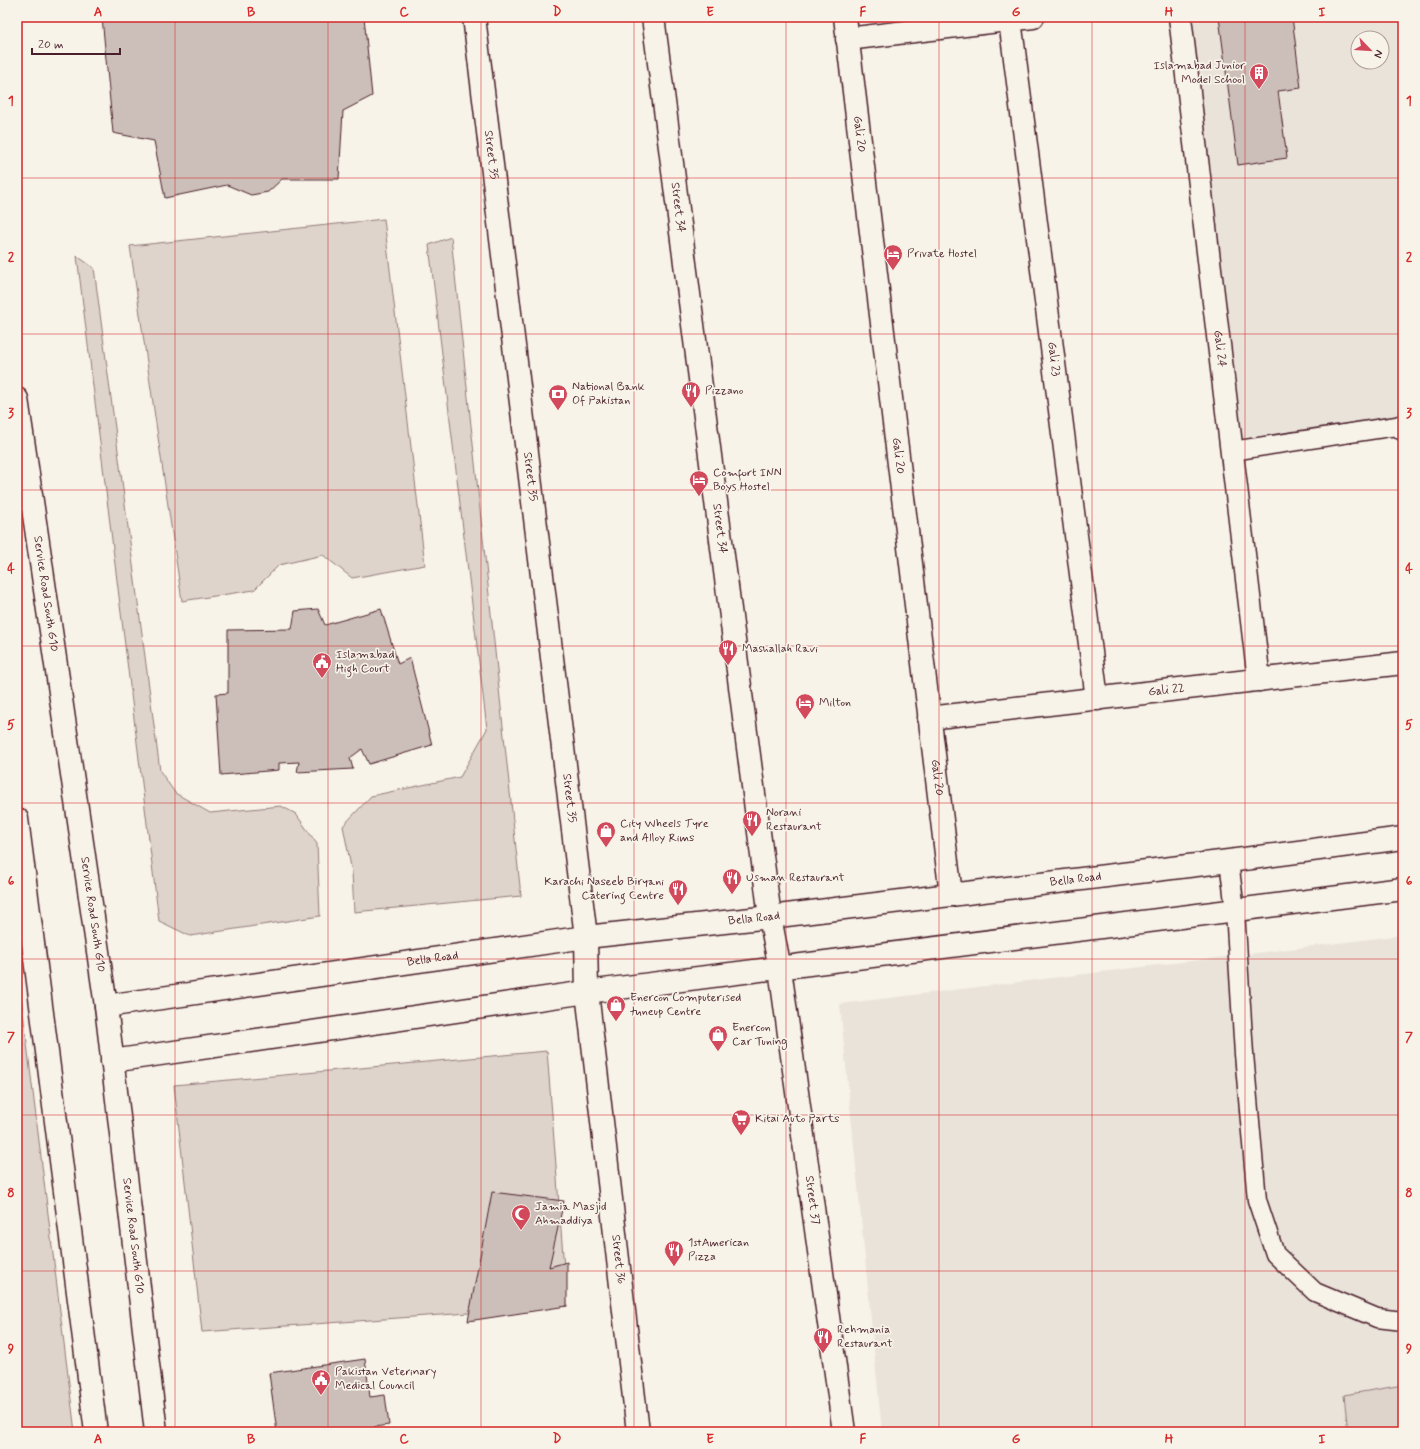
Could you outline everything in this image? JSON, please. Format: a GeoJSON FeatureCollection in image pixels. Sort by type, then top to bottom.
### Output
{"type":"FeatureCollection","features":[{"type":"Feature","properties":{"kind":"street","name":"Street 35"},"geometry":{"type":"LineString","coordinates":[[474,17],[586,937],[587,992]]}},
{"type":"Feature","properties":{"kind":"street","name":"Street 34"},"geometry":{"type":"LineString","coordinates":[[653,17],[770,918],[780,969]]}},
{"type":"Feature","properties":{"kind":"street","name":"Gali 20"},"geometry":{"type":"LineString","coordinates":[[844,17],[951,895]]}},
{"type":"Feature","properties":{"kind":"street"},"geometry":{"type":"LineString","coordinates":[[847,39],[1032,17]]}},
{"type":"Feature","properties":{"kind":"street","name":"Gali 24"},"geometry":{"type":"LineString","coordinates":[[1180,17],[1259,680]]}},
{"type":"Feature","properties":{"kind":"street","name":"Gali 23"},"geometry":{"type":"LineString","coordinates":[[1010,20],[1097,698]]}},
{"type":"Feature","properties":{"kind":"street","name":"Service Road South G10"},"geometry":{"type":"LineString","coordinates":[[17,399],[106,1006],[156,1432]]}},
{"type":"Feature","properties":{"kind":"street","name":"Gali 22"},"geometry":{"type":"LineString","coordinates":[[929,718],[1403,663]]}},
{"type":"Feature","properties":{"kind":"street"},"geometry":{"type":"LineString","coordinates":[[17,819],[96,1432]]}},
{"type":"Feature","properties":{"kind":"street","name":"Bella Road"},"geometry":{"type":"LineString","coordinates":[[106,1006],[586,937],[770,918],[1403,838]]}},
{"type":"Feature","properties":{"kind":"street"},"geometry":{"type":"LineString","coordinates":[[112,1061],[587,992],[780,969],[1403,889]]}},
{"type":"Feature","properties":{"kind":"street","name":"Street 37"},"geometry":{"type":"LineString","coordinates":[[780,969],[844,1432]]}},
{"type":"Feature","properties":{"kind":"street","name":"Street 36"},"geometry":{"type":"LineString","coordinates":[[587,992],[638,1432]]}},
{"type":"Feature","properties":{"kind":"lane"},"geometry":{"type":"LineString","coordinates":[[1232,451],[1403,426]]}},
{"type":"Feature","properties":{"kind":"lane"},"geometry":{"type":"LineString","coordinates":[[1230,861],[1235,910],[1244,1054],[1256,1200],[1275,1254],[1315,1292],[1377,1318],[1403,1321]]}},
{"type":"Feature","properties":{"kind":"shaded area"},"geometry":{"type":"Polygon","coordinates":[[[1186,17],[1403,17],[1403,417],[1241,438],[1186,17]]]}},
{"type":"Feature","properties":{"kind":"shaded area"},"geometry":{"type":"Polygon","coordinates":[[[384,219],[425,565],[352,578],[323,555],[279,565],[254,590],[182,601],[130,246],[384,219]]]}},
{"type":"Feature","properties":{"kind":"shaded area"},"geometry":{"type":"Polygon","coordinates":[[[451,237],[521,896],[354,912],[352,872],[343,826],[371,796],[460,777],[487,729],[429,245],[451,237]]]}},
{"type":"Feature","properties":{"kind":"shaded area"},"geometry":{"type":"Polygon","coordinates":[[[77,256],[94,268],[160,771],[175,793],[210,813],[281,806],[296,814],[317,844],[320,916],[190,936],[159,921],[77,256]]]}},
{"type":"Feature","properties":{"kind":"shaded area"},"geometry":{"type":"Polygon","coordinates":[[[1403,935],[1403,1432],[882,1432],[840,1004],[1403,935]]]}},
{"type":"Feature","properties":{"kind":"shaded area"},"geometry":{"type":"Polygon","coordinates":[[[17,963],[75,1432],[17,1432],[17,963]]]}},
{"type":"Feature","properties":{"kind":"shaded area"},"geometry":{"type":"Polygon","coordinates":[[[547,1051],[567,1306],[202,1332],[174,1085],[547,1051]]]}},
{"type":"Feature","properties":{"kind":"shaded area"},"geometry":{"type":"Polygon","coordinates":[[[1403,1385],[1403,1432],[1348,1432],[1344,1395],[1403,1385]]]}},
{"type":"Feature","properties":{"kind":"building"},"geometry":{"type":"Polygon","coordinates":[[[102,17],[364,17],[372,96],[343,111],[339,179],[282,179],[268,192],[251,195],[227,185],[165,198],[154,141],[113,133],[102,17]]]}},
{"type":"Feature","properties":{"kind":"building","name":"Islamabad Junior Model School"},"geometry":{"type":"Polygon","coordinates":[[[1219,17],[1292,17],[1301,88],[1278,91],[1287,158],[1238,165],[1219,17]]]}},
{"type":"Feature","properties":{"kind":"building","name":"Islamabad High Court"},"geometry":{"type":"Polygon","coordinates":[[[318,609],[325,625],[381,609],[398,664],[410,658],[432,745],[369,764],[362,749],[350,758],[353,769],[297,772],[299,762],[279,763],[279,770],[221,775],[216,694],[228,693],[228,630],[292,629],[295,611],[318,609]]]}},
{"type":"Feature","properties":{"kind":"building","name":"Jamia Masjid Ahmaddiya"},"geometry":{"type":"Polygon","coordinates":[[[492,1192],[564,1201],[549,1267],[567,1262],[567,1306],[468,1321],[492,1192]]]}},
{"type":"Feature","properties":{"kind":"building","name":"Pakistan Veterinary Medical Council"},"geometry":{"type":"Polygon","coordinates":[[[365,1359],[370,1397],[385,1395],[389,1425],[374,1427],[375,1432],[277,1432],[269,1373],[365,1359]]]}},
{"type":"Feature","properties":{"kind":"place","name":"Islamabad Junior Model School"},"geometry":{"type":"Point","coordinates":[1259,90]}},
{"type":"Feature","properties":{"kind":"place","name":"Private Hostel"},"geometry":{"type":"Point","coordinates":[893,271]}},
{"type":"Feature","properties":{"kind":"place","name":"Pizzano"},"geometry":{"type":"Point","coordinates":[691,408]}},
{"type":"Feature","properties":{"kind":"place","name":"National Bank Of Pakistan"},"geometry":{"type":"Point","coordinates":[558,411]}},
{"type":"Feature","properties":{"kind":"place","name":"Comfort INN Boys Hostel"},"geometry":{"type":"Point","coordinates":[699,497]}},
{"type":"Feature","properties":{"kind":"place","name":"Mashallah Ravi"},"geometry":{"type":"Point","coordinates":[728,666]}},
{"type":"Feature","properties":{"kind":"place","name":"Islamabad High Court"},"geometry":{"type":"Point","coordinates":[322,679]}},
{"type":"Feature","properties":{"kind":"place","name":"Milton"},"geometry":{"type":"Point","coordinates":[805,720]}},
{"type":"Feature","properties":{"kind":"place","name":"Norani Restaurant"},"geometry":{"type":"Point","coordinates":[752,837]}},
{"type":"Feature","properties":{"kind":"place","name":"City Wheels Tyre and Alloy Rims"},"geometry":{"type":"Point","coordinates":[606,848]}},
{"type":"Feature","properties":{"kind":"place","name":"Usman Restaurant"},"geometry":{"type":"Point","coordinates":[732,895]}},
{"type":"Feature","properties":{"kind":"place","name":"Karachi Naseeb Biryani Catering Centre"},"geometry":{"type":"Point","coordinates":[678,906]}},
{"type":"Feature","properties":{"kind":"place","name":"Enercon Computerised tuneup Centre"},"geometry":{"type":"Point","coordinates":[616,1022]}},
{"type":"Feature","properties":{"kind":"place","name":"Enercon Car Tuning"},"geometry":{"type":"Point","coordinates":[718,1052]}},
{"type":"Feature","properties":{"kind":"place","name":"Kitai Auto Parts"},"geometry":{"type":"Point","coordinates":[741,1136]}},
{"type":"Feature","properties":{"kind":"place","name":"Jamia Masjid Ahmaddiya"},"geometry":{"type":"Point","coordinates":[521,1231]}},
{"type":"Feature","properties":{"kind":"place","name":"1stAmerican Pizza"},"geometry":{"type":"Point","coordinates":[674,1267]}},
{"type":"Feature","properties":{"kind":"place","name":"Rehmania Restaurant"},"geometry":{"type":"Point","coordinates":[823,1354]}},
{"type":"Feature","properties":{"kind":"place","name":"Pakistan Veterinary Medical Council"},"geometry":{"type":"Point","coordinates":[321,1396]}}]}
